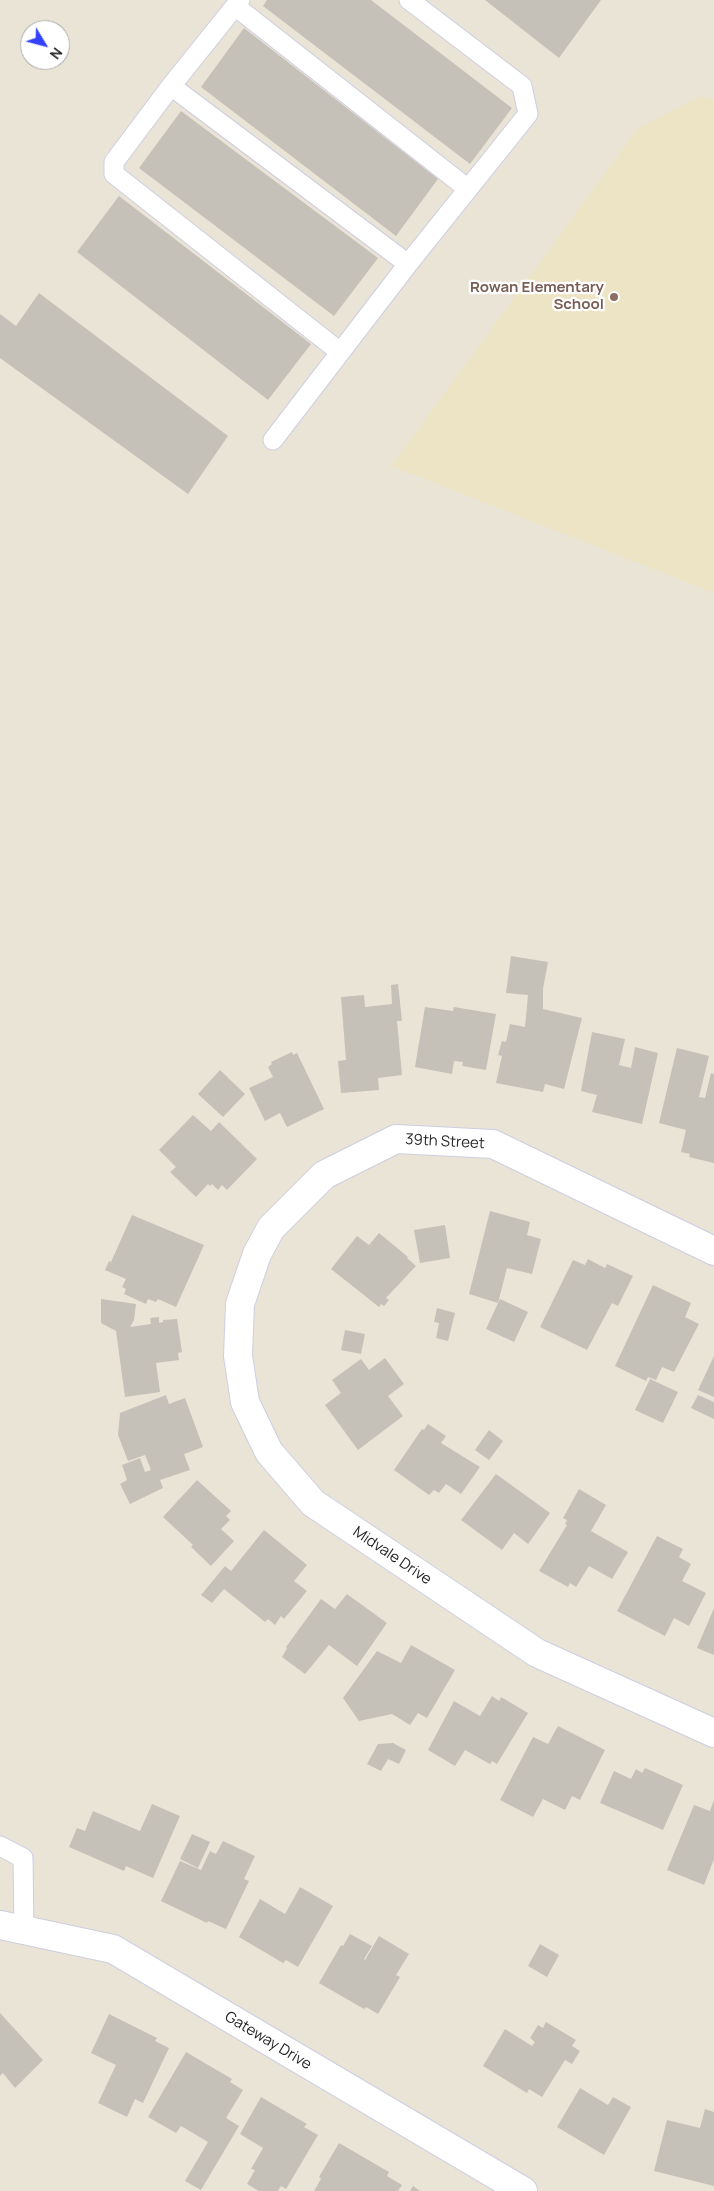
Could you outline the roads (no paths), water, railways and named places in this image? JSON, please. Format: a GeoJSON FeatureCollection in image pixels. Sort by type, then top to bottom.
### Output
{"type":"FeatureCollection","features":[{"type":"Feature","properties":{"kind":"street","name":"39th Street"},"geometry":{"type":"LineString","coordinates":[[257,1254],[270,1228],[324,1175],[396,1139],[493,1144],[714,1251]]}},
{"type":"Feature","properties":{"kind":"street","name":"Midvale Drive"},"geometry":{"type":"LineString","coordinates":[[257,1254],[240,1304],[238,1356],[245,1402],[269,1452],[313,1503],[537,1654],[714,1733]]}},
{"type":"Feature","properties":{"kind":"street","name":"Gateway Drive"},"geometry":{"type":"LineString","coordinates":[[12,1928],[113,1949],[523,2191]]}},
{"type":"Feature","properties":{"kind":"lane"},"geometry":{"type":"LineString","coordinates":[[273,440],[408,264],[528,114],[522,86],[409,0]]}},
{"type":"Feature","properties":{"kind":"lane"},"geometry":{"type":"LineString","coordinates":[[340,352],[114,174],[114,162],[171,86],[238,3],[468,189]]}},
{"type":"Feature","properties":{"kind":"lane"},"geometry":{"type":"LineString","coordinates":[[171,86],[408,264]]}},
{"type":"Feature","properties":{"kind":"lane"},"geometry":{"type":"LineString","coordinates":[[0,1846],[23,1858],[12,1928]]}},
{"type":"Feature","properties":{"kind":"place","name":"Rowan Elementary School"},"geometry":{"type":"Point","coordinates":[614,297]}}]}
